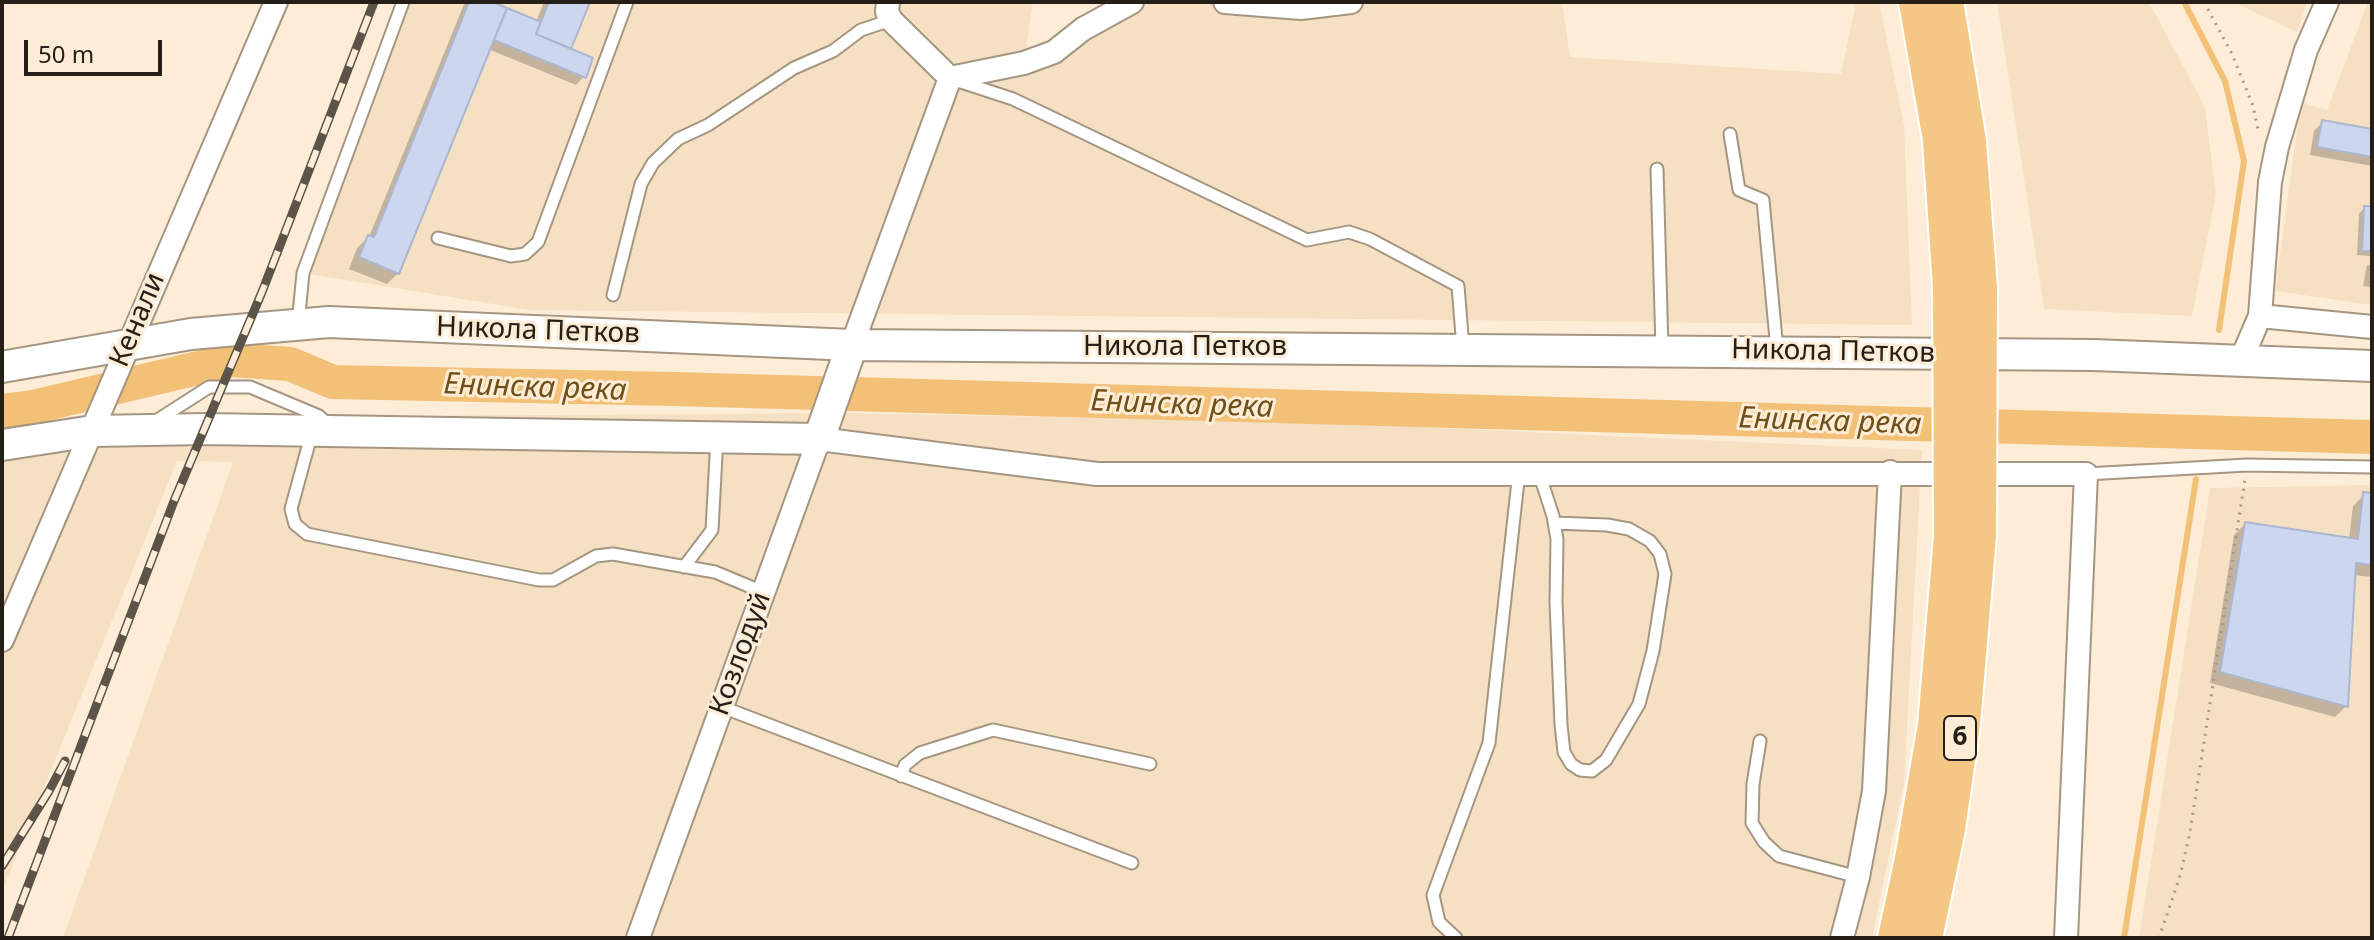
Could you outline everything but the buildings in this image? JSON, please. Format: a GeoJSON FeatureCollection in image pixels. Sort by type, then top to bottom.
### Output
{"type":"FeatureCollection","features":[{"type":"Feature","properties":{"kind":"highway","name":"6"},"geometry":{"type":"LineString","coordinates":[[1917,2],[1965,288]]}},
{"type":"Feature","properties":{"kind":"highway","name":"6"},"geometry":{"type":"LineString","coordinates":[[1924,938],[1955,778],[1969,660],[1965,536],[1968,141],[1945,2]]}},
{"type":"Feature","properties":{"kind":"highway","name":"6"},"geometry":{"type":"LineString","coordinates":[[1896,938],[1936,725],[1965,536]]}},
{"type":"Feature","properties":{"kind":"main road","name":"Никола Петков"},"geometry":{"type":"LineString","coordinates":[[2,367],[122,356],[191,334],[329,322],[847,357],[1463,349],[1662,350],[2093,355],[2372,366]]}},
{"type":"Feature","properties":{"kind":"main road","name":"Козлодуй"},"geometry":{"type":"LineString","coordinates":[[823,428],[847,357]]}},
{"type":"Feature","properties":{"kind":"main road"},"geometry":{"type":"LineString","coordinates":[[2,445],[96,424],[142,430],[717,437],[823,428]]}},
{"type":"Feature","properties":{"kind":"street","name":"Кенали"},"geometry":{"type":"LineString","coordinates":[[2,640],[276,2]]}},
{"type":"Feature","properties":{"kind":"street"},"geometry":{"type":"LineString","coordinates":[[950,78],[1011,66],[1054,52],[1083,29],[1132,2]]}},
{"type":"Feature","properties":{"kind":"street"},"geometry":{"type":"LineString","coordinates":[[1225,2],[1301,8],[1351,2]]}},
{"type":"Feature","properties":{"kind":"street"},"geometry":{"type":"LineString","coordinates":[[2241,360],[2260,316],[2270,182],[2277,147],[2306,50],[2327,2]]}},
{"type":"Feature","properties":{"kind":"street"},"geometry":{"type":"LineString","coordinates":[[890,11],[950,78]]}},
{"type":"Feature","properties":{"kind":"street"},"geometry":{"type":"LineString","coordinates":[[847,357],[950,78]]}},
{"type":"Feature","properties":{"kind":"street"},"geometry":{"type":"LineString","coordinates":[[2260,316],[2372,327]]}},
{"type":"Feature","properties":{"kind":"street"},"geometry":{"type":"LineString","coordinates":[[823,428],[1097,474],[2086,474],[2066,938]]}},
{"type":"Feature","properties":{"kind":"street","name":"Козлодуй"},"geometry":{"type":"LineString","coordinates":[[638,938],[823,428]]}},
{"type":"Feature","properties":{"kind":"street"},"geometry":{"type":"LineString","coordinates":[[1842,938],[1858,877],[1874,791],[1890,472]]}},
{"type":"Feature","properties":{"kind":"lane"},"geometry":{"type":"LineString","coordinates":[[298,325],[303,273],[403,2]]}},
{"type":"Feature","properties":{"kind":"lane"},"geometry":{"type":"LineString","coordinates":[[438,238],[511,256],[525,254],[538,242],[627,2]]}},
{"type":"Feature","properties":{"kind":"lane"},"geometry":{"type":"LineString","coordinates":[[613,295],[637,197],[653,163],[678,139],[708,125],[794,68],[833,51],[890,11]]}},
{"type":"Feature","properties":{"kind":"lane"},"geometry":{"type":"LineString","coordinates":[[950,78],[1013,99],[1307,240],[1349,232],[1370,239],[1458,286],[1463,349]]}},
{"type":"Feature","properties":{"kind":"lane"},"geometry":{"type":"LineString","coordinates":[[1730,134],[1739,190],[1763,200],[1777,351]]}},
{"type":"Feature","properties":{"kind":"lane"},"geometry":{"type":"LineString","coordinates":[[1657,169],[1662,350]]}},
{"type":"Feature","properties":{"kind":"lane"},"geometry":{"type":"LineString","coordinates":[[142,430],[209,387],[250,387],[319,416],[325,432],[291,509],[295,524],[307,534],[539,580],[553,580],[596,556],[613,554],[715,572],[763,592]]}},
{"type":"Feature","properties":{"kind":"lane"},"geometry":{"type":"LineString","coordinates":[[684,567],[712,530],[717,437]]}},
{"type":"Feature","properties":{"kind":"lane"},"geometry":{"type":"LineString","coordinates":[[2086,474],[2247,465],[2372,467]]}},
{"type":"Feature","properties":{"kind":"lane"},"geometry":{"type":"LineString","coordinates":[[1529,472],[1554,523],[1557,539],[1564,752],[1571,764],[1580,770],[1592,771],[1614,749],[1639,704],[1653,651],[1665,574],[1660,554],[1650,541],[1629,529],[1554,523]]}},
{"type":"Feature","properties":{"kind":"lane"},"geometry":{"type":"LineString","coordinates":[[1456,938],[1439,922],[1433,895],[1489,743],[1529,472]]}},
{"type":"Feature","properties":{"kind":"lane"},"geometry":{"type":"LineString","coordinates":[[722,707],[1132,863]]}},
{"type":"Feature","properties":{"kind":"lane"},"geometry":{"type":"LineString","coordinates":[[901,776],[905,765],[920,753],[993,730],[1150,764]]}},
{"type":"Feature","properties":{"kind":"lane"},"geometry":{"type":"LineString","coordinates":[[1760,741],[1753,784],[1752,823],[1764,842],[1779,856],[1858,877]]}},
{"type":"Feature","properties":{"kind":"path"},"geometry":{"type":"LineString","coordinates":[[2204,2],[2232,54],[2253,106],[2270,182]]}},
{"type":"Feature","properties":{"kind":"path"},"geometry":{"type":"LineString","coordinates":[[2159,938],[2180,876],[2190,832],[2247,465]]}},
{"type":"Feature","properties":{"kind":"shaded area"},"geometry":{"type":"Polygon","coordinates":[[[403,2],[1033,2],[1024,62],[1132,2],[1562,2],[1570,57],[1841,74],[1856,2],[1879,2],[1904,125],[1912,325],[530,310],[303,273],[403,2]]]}},
{"type":"Feature","properties":{"kind":"shaded area"},"geometry":{"type":"Polygon","coordinates":[[[1997,2],[2149,2],[2205,107],[2216,194],[2192,316],[2044,309],[1997,2]]]}},
{"type":"Feature","properties":{"kind":"shaded area"},"geometry":{"type":"Polygon","coordinates":[[[2233,2],[2307,2],[2297,32],[2233,2]]]}},
{"type":"Feature","properties":{"kind":"shaded area"},"geometry":{"type":"Polygon","coordinates":[[[2368,2],[2372,2],[2372,305],[2275,291],[2301,102],[2327,110],[2368,2]]]}},
{"type":"Feature","properties":{"kind":"shaded area"},"geometry":{"type":"Polygon","coordinates":[[[845,413],[1307,422],[1922,450],[1904,783],[1872,938],[63,938],[233,462],[177,461],[2,891],[2,461],[98,418],[845,413]]]}},
{"type":"Feature","properties":{"kind":"shaded area"},"geometry":{"type":"Polygon","coordinates":[[[2372,485],[2372,938],[2139,938],[2210,488],[2372,485]]]}},
{"type":"Feature","properties":{"kind":"waterway"},"geometry":{"type":"LineString","coordinates":[[2184,2],[2225,81],[2244,161],[2219,330]]}},
{"type":"Feature","properties":{"kind":"waterway","name":"Енинска река"},"geometry":{"type":"LineString","coordinates":[[2,411],[33,407],[232,360],[290,364],[333,382],[2372,437]]}},
{"type":"Feature","properties":{"kind":"waterway"},"geometry":{"type":"LineString","coordinates":[[2124,938],[2196,479]]}},
{"type":"Feature","properties":{"kind":"railway"},"geometry":{"type":"LineString","coordinates":[[8,938],[174,501],[262,292],[374,2]]}},
{"type":"Feature","properties":{"kind":"railway"},"geometry":{"type":"LineString","coordinates":[[2,866],[65,761]]}}]}
